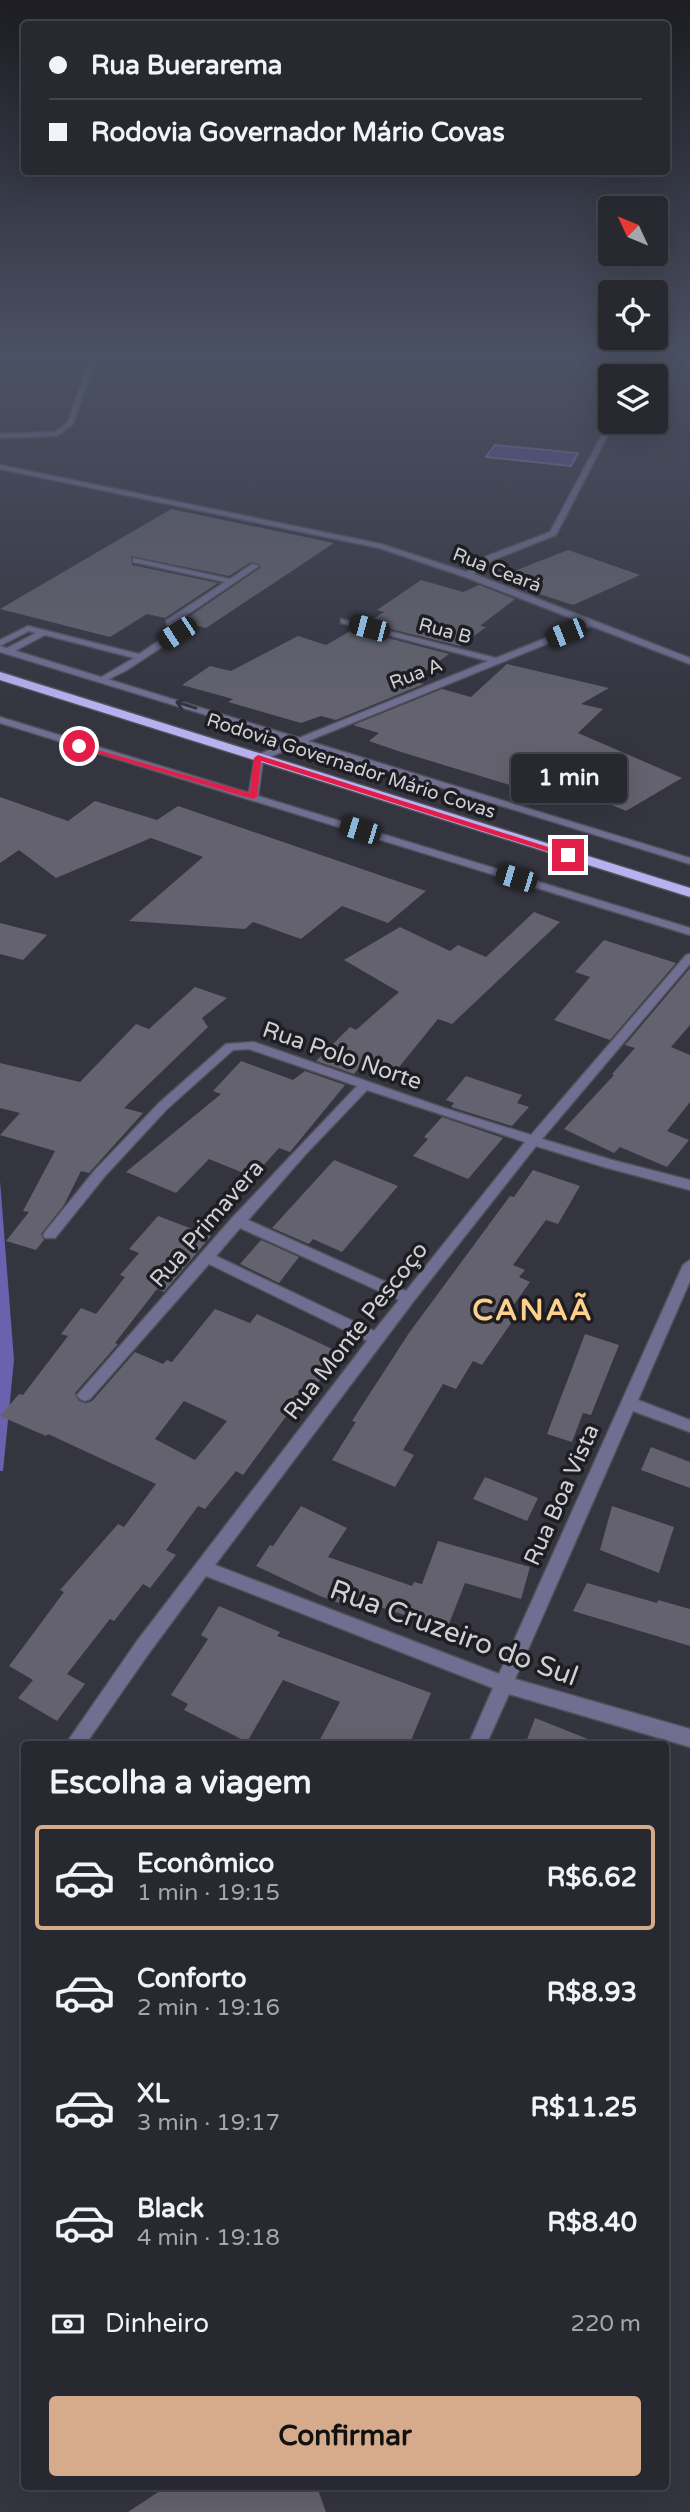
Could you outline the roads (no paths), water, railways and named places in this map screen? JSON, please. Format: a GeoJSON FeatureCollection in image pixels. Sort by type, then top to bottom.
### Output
{"type":"FeatureCollection","features":[{"type":"Feature","properties":{"kind":"highway","name":"Rodovia Governador Mário Covas"},"geometry":{"type":"LineString","coordinates":[[1,677],[690,893]]}},
{"type":"Feature","properties":{"kind":"street","name":"Rua Ceará"},"geometry":{"type":"LineString","coordinates":[[35,474],[370,543],[468,575],[588,624],[690,661]]}},
{"type":"Feature","properties":{"kind":"street"},"geometry":{"type":"LineString","coordinates":[[468,575],[491,558],[553,533],[584,474]]}},
{"type":"Feature","properties":{"kind":"street"},"geometry":{"type":"LineString","coordinates":[[135,560],[230,581]]}},
{"type":"Feature","properties":{"kind":"street"},"geometry":{"type":"LineString","coordinates":[[102,679],[177,633],[170,622],[255,566]]}},
{"type":"Feature","properties":{"kind":"street","name":"Rua B"},"geometry":{"type":"LineString","coordinates":[[344,621],[497,661]]}},
{"type":"Feature","properties":{"kind":"street","name":"Rua A"},"geometry":{"type":"LineString","coordinates":[[258,758],[298,739],[588,624]]}},
{"type":"Feature","properties":{"kind":"street"},"geometry":{"type":"LineString","coordinates":[[0,643],[28,628],[140,657]]}},
{"type":"Feature","properties":{"kind":"street"},"geometry":{"type":"LineString","coordinates":[[4,650],[44,632]]}},
{"type":"Feature","properties":{"kind":"street"},"geometry":{"type":"LineString","coordinates":[[4,650],[298,739],[566,825],[690,860]]}},
{"type":"Feature","properties":{"kind":"street"},"geometry":{"type":"LineString","coordinates":[[0,720],[690,932]]}},
{"type":"Feature","properties":{"kind":"street"},"geometry":{"type":"LineString","coordinates":[[253,797],[258,758]]}},
{"type":"Feature","properties":{"kind":"street","name":"Rua Monte Pescoço"},"geometry":{"type":"LineString","coordinates":[[77,1741],[104,1700],[408,1298],[534,1140],[690,957]]}},
{"type":"Feature","properties":{"kind":"street","name":"Rua Polo Norte"},"geometry":{"type":"LineString","coordinates":[[50,1235],[100,1173],[163,1106],[230,1047],[250,1045],[609,1164],[690,1185]]}},
{"type":"Feature","properties":{"kind":"street","name":"Rua Primavera"},"geometry":{"type":"LineString","coordinates":[[85,1395],[237,1221],[365,1085]]}},
{"type":"Feature","properties":{"kind":"street"},"geometry":{"type":"LineString","coordinates":[[237,1221],[408,1298]]}},
{"type":"Feature","properties":{"kind":"street"},"geometry":{"type":"LineString","coordinates":[[206,1257],[377,1339]]}},
{"type":"Feature","properties":{"kind":"street","name":"Rua Boa Vista"},"geometry":{"type":"LineString","coordinates":[[479,1741],[690,1265]]}},
{"type":"Feature","properties":{"kind":"street"},"geometry":{"type":"LineString","coordinates":[[628,1403],[690,1426]]}},
{"type":"Feature","properties":{"kind":"street","name":"Rua Cruzeiro do Sul"},"geometry":{"type":"LineString","coordinates":[[204,1568],[503,1684],[690,1738]]}},
{"type":"Feature","properties":{"kind":"district","name":"CANAÃ"},"geometry":{"type":"Point","coordinates":[533,1310]}}]}
